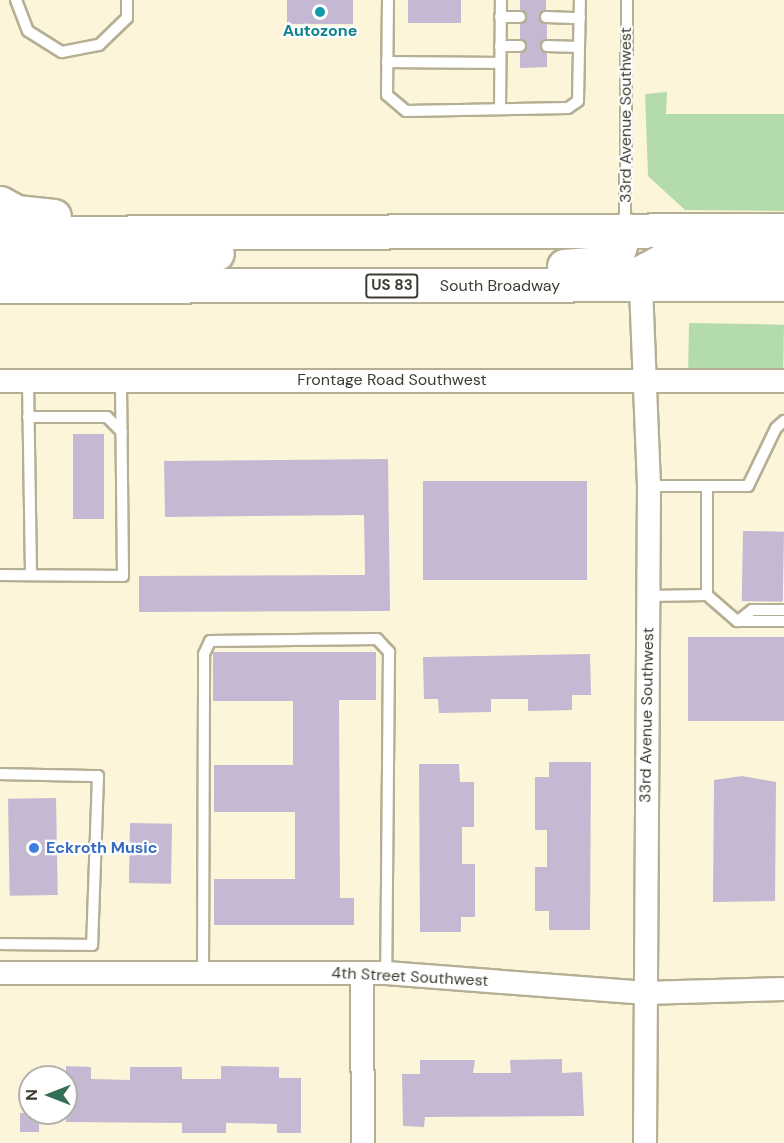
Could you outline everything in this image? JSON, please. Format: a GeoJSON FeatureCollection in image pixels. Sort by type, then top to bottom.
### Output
{"type":"FeatureCollection","features":[{"type":"Feature","properties":{"kind":"highway"},"geometry":{"type":"LineString","coordinates":[[0,203],[16,212],[130,219],[161,232]]}},
{"type":"Feature","properties":{"kind":"highway"},"geometry":{"type":"LineString","coordinates":[[149,284],[367,265],[602,266],[615,262],[625,229]]}},
{"type":"Feature","properties":{"kind":"highway"},"geometry":{"type":"LineString","coordinates":[[0,233],[784,230]]}},
{"type":"Feature","properties":{"kind":"highway"},"geometry":{"type":"LineString","coordinates":[[0,263],[218,253],[373,231]]}},
{"type":"Feature","properties":{"kind":"highway"},"geometry":{"type":"LineString","coordinates":[[641,287],[643,271],[660,262],[784,262]]}},
{"type":"Feature","properties":{"kind":"highway","name":"South Broadway"},"geometry":{"type":"LineString","coordinates":[[0,286],[149,284],[641,287],[784,284]]}},
{"type":"Feature","properties":{"kind":"street","name":"33rd Avenue Southwest"},"geometry":{"type":"LineString","coordinates":[[641,287],[648,381],[649,486],[643,993],[645,1143]]}},
{"type":"Feature","properties":{"kind":"street","name":"Frontage Road Southwest"},"geometry":{"type":"LineString","coordinates":[[0,381],[121,379],[784,381]]}},
{"type":"Feature","properties":{"kind":"street","name":"4th Street Southwest"},"geometry":{"type":"LineString","coordinates":[[0,973],[386,973],[643,993],[784,989]]}},
{"type":"Feature","properties":{"kind":"street"},"geometry":{"type":"LineString","coordinates":[[362,973],[363,1143]]}},
{"type":"Feature","properties":{"kind":"lane"},"geometry":{"type":"LineString","coordinates":[[16,0],[28,31],[62,52],[99,45],[127,18],[127,0]]}},
{"type":"Feature","properties":{"kind":"lane"},"geometry":{"type":"LineString","coordinates":[[388,0],[387,95],[406,111],[568,108],[578,101],[580,0]]}},
{"type":"Feature","properties":{"kind":"lane"},"geometry":{"type":"LineString","coordinates":[[500,109],[501,0]]}},
{"type":"Feature","properties":{"kind":"lane","name":"33rd Avenue Southwest"},"geometry":{"type":"LineString","coordinates":[[625,229],[627,0]]}},
{"type":"Feature","properties":{"kind":"lane"},"geometry":{"type":"LineString","coordinates":[[501,17],[520,17]]}},
{"type":"Feature","properties":{"kind":"lane"},"geometry":{"type":"LineString","coordinates":[[546,17],[580,18]]}},
{"type":"Feature","properties":{"kind":"lane"},"geometry":{"type":"LineString","coordinates":[[501,46],[520,46]]}},
{"type":"Feature","properties":{"kind":"lane"},"geometry":{"type":"LineString","coordinates":[[547,46],[579,47]]}},
{"type":"Feature","properties":{"kind":"lane"},"geometry":{"type":"LineString","coordinates":[[387,62],[501,63]]}},
{"type":"Feature","properties":{"kind":"lane"},"geometry":{"type":"LineString","coordinates":[[0,575],[123,576],[121,379]]}},
{"type":"Feature","properties":{"kind":"lane"},"geometry":{"type":"LineString","coordinates":[[28,382],[31,575]]}},
{"type":"Feature","properties":{"kind":"lane"},"geometry":{"type":"LineString","coordinates":[[28,417],[107,417],[122,432]]}},
{"type":"Feature","properties":{"kind":"lane"},"geometry":{"type":"LineString","coordinates":[[649,486],[748,486],[776,428],[784,422]]}},
{"type":"Feature","properties":{"kind":"lane"},"geometry":{"type":"LineString","coordinates":[[707,486],[707,595]]}},
{"type":"Feature","properties":{"kind":"lane"},"geometry":{"type":"LineString","coordinates":[[648,596],[707,595],[737,621],[784,621]]}},
{"type":"Feature","properties":{"kind":"lane"},"geometry":{"type":"LineString","coordinates":[[737,621],[752,610],[784,610]]}},
{"type":"Feature","properties":{"kind":"lane"},"geometry":{"type":"LineString","coordinates":[[203,973],[204,654],[210,640],[377,639],[389,652],[386,973]]}},
{"type":"Feature","properties":{"kind":"lane"},"geometry":{"type":"LineString","coordinates":[[0,774],[98,776],[92,945],[0,944]]}},
{"type":"Feature","properties":{"kind":"green space"},"geometry":{"type":"Polygon","coordinates":[[[667,92],[666,114],[784,114],[784,211],[685,210],[648,176],[645,94],[667,92]]]}},
{"type":"Feature","properties":{"kind":"green space"},"geometry":{"type":"Polygon","coordinates":[[[689,323],[784,325],[783,370],[688,368],[689,323]]]}},
{"type":"Feature","properties":{"kind":"building","name":"Autozone"},"geometry":{"type":"Polygon","coordinates":[[[287,0],[353,0],[353,24],[287,24],[287,0]]]}},
{"type":"Feature","properties":{"kind":"building"},"geometry":{"type":"Polygon","coordinates":[[[408,0],[461,0],[461,23],[408,23],[408,0]]]}},
{"type":"Feature","properties":{"kind":"building"},"geometry":{"type":"Polygon","coordinates":[[[520,0],[546,0],[546,10],[539,17],[547,25],[547,39],[540,46],[547,54],[547,67],[520,68],[520,54],[527,45],[520,39],[520,24],[527,16],[520,9],[520,0]]]}},
{"type":"Feature","properties":{"kind":"building"},"geometry":{"type":"Polygon","coordinates":[[[73,434],[104,434],[104,519],[73,519],[73,434]]]}},
{"type":"Feature","properties":{"kind":"building"},"geometry":{"type":"Polygon","coordinates":[[[388,459],[390,611],[139,612],[139,576],[365,575],[364,515],[165,517],[164,461],[388,459]]]}},
{"type":"Feature","properties":{"kind":"building"},"geometry":{"type":"Polygon","coordinates":[[[423,481],[587,481],[587,580],[423,580],[423,481]]]}},
{"type":"Feature","properties":{"kind":"building"},"geometry":{"type":"Polygon","coordinates":[[[743,531],[784,532],[783,602],[742,601],[743,531]]]}},
{"type":"Feature","properties":{"kind":"building"},"geometry":{"type":"Polygon","coordinates":[[[688,637],[784,637],[784,721],[688,721],[688,637]]]}},
{"type":"Feature","properties":{"kind":"building"},"geometry":{"type":"Polygon","coordinates":[[[213,652],[376,652],[376,700],[339,700],[340,898],[354,898],[354,925],[214,925],[214,879],[295,879],[295,812],[214,812],[214,765],[293,765],[293,701],[213,701],[213,652]]]}},
{"type":"Feature","properties":{"kind":"building"},"geometry":{"type":"Polygon","coordinates":[[[590,654],[591,695],[572,695],[572,710],[528,711],[528,699],[491,699],[491,712],[439,713],[438,699],[424,699],[423,657],[590,654]]]}},
{"type":"Feature","properties":{"kind":"building"},"geometry":{"type":"Polygon","coordinates":[[[549,762],[591,762],[590,930],[549,930],[549,911],[535,911],[535,867],[547,867],[547,830],[535,830],[535,777],[549,777],[549,762]]]}},
{"type":"Feature","properties":{"kind":"building"},"geometry":{"type":"Polygon","coordinates":[[[419,764],[459,764],[460,782],[474,782],[474,827],[462,827],[462,864],[475,864],[475,917],[461,917],[461,932],[420,932],[419,764]]]}},
{"type":"Feature","properties":{"kind":"building"},"geometry":{"type":"Polygon","coordinates":[[[742,776],[776,782],[775,901],[713,902],[714,780],[742,776]]]}},
{"type":"Feature","properties":{"kind":"building"},"geometry":{"type":"Polygon","coordinates":[[[56,798],[58,895],[10,896],[8,799],[56,798]]]}},
{"type":"Feature","properties":{"kind":"building"},"geometry":{"type":"Polygon","coordinates":[[[130,823],[172,824],[171,884],[129,883],[130,823]]]}},
{"type":"Feature","properties":{"kind":"building"},"geometry":{"type":"Polygon","coordinates":[[[562,1059],[562,1073],[582,1072],[584,1116],[425,1117],[424,1127],[403,1126],[402,1074],[420,1074],[420,1060],[475,1060],[473,1073],[511,1073],[510,1060],[562,1059]]]}},
{"type":"Feature","properties":{"kind":"building"},"geometry":{"type":"Polygon","coordinates":[[[78,1066],[91,1067],[91,1079],[130,1080],[130,1067],[182,1067],[182,1079],[221,1079],[221,1066],[279,1067],[279,1078],[301,1078],[301,1133],[277,1133],[277,1124],[226,1123],[226,1133],[182,1133],[182,1123],[78,1122],[78,1066]]]}},
{"type":"Feature","properties":{"kind":"building"},"geometry":{"type":"Polygon","coordinates":[[[20,1125],[39,1125],[39,1132],[20,1132],[20,1125]]]}},
{"type":"Feature","properties":{"kind":"place","name":"Autozone"},"geometry":{"type":"Point","coordinates":[320,12]}},
{"type":"Feature","properties":{"kind":"place","name":"Eckroth Music"},"geometry":{"type":"Point","coordinates":[34,848]}}]}
